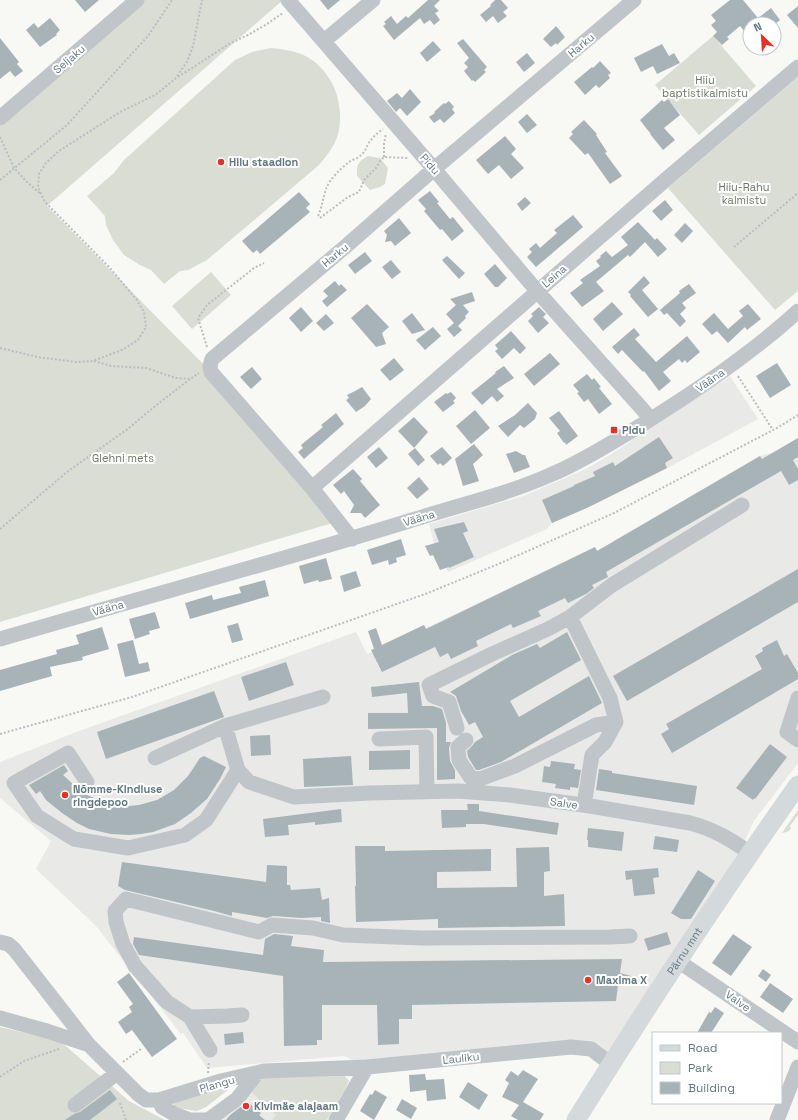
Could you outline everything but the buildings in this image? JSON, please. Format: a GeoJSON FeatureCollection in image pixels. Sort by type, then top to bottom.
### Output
{"type":"FeatureCollection","features":[{"type":"Feature","properties":{"kind":"main road","name":"Pärnu mnt"},"geometry":{"type":"LineString","coordinates":[[576,1120],[678,960],[798,785]]}},
{"type":"Feature","properties":{"kind":"street","name":"Seljaku"},"geometry":{"type":"LineString","coordinates":[[0,118],[137,0]]}},
{"type":"Feature","properties":{"kind":"street"},"geometry":{"type":"LineString","coordinates":[[324,41],[373,0]]}},
{"type":"Feature","properties":{"kind":"street","name":"Harku"},"geometry":{"type":"LineString","coordinates":[[211,363],[434,169],[634,0]]}},
{"type":"Feature","properties":{"kind":"street","name":"Pidu"},"geometry":{"type":"LineString","coordinates":[[291,3],[537,291],[650,419]]}},
{"type":"Feature","properties":{"kind":"street","name":"Leina"},"geometry":{"type":"LineString","coordinates":[[312,488],[537,291],[798,67]]}},
{"type":"Feature","properties":{"kind":"street","name":"Vääna"},"geometry":{"type":"LineString","coordinates":[[0,639],[352,539],[523,487],[582,460],[696,390],[731,365],[798,311]]}},
{"type":"Feature","properties":{"kind":"street"},"geometry":{"type":"LineString","coordinates":[[211,363],[211,372],[312,488],[352,539]]}},
{"type":"Feature","properties":{"kind":"street"},"geometry":{"type":"LineString","coordinates":[[616,722],[596,725],[515,766],[480,779],[471,778],[459,760],[458,747],[462,734],[449,702],[433,696],[429,685],[492,654],[548,629],[570,617],[612,585],[742,505]]}},
{"type":"Feature","properties":{"kind":"street"},"geometry":{"type":"LineString","coordinates":[[570,617],[610,698],[616,722],[605,742],[592,755],[584,806]]}},
{"type":"Feature","properties":{"kind":"street"},"geometry":{"type":"LineString","coordinates":[[155,758],[225,726],[323,697]]}},
{"type":"Feature","properties":{"kind":"street"},"geometry":{"type":"LineString","coordinates":[[798,698],[787,732],[798,740]]}},
{"type":"Feature","properties":{"kind":"street"},"geometry":{"type":"LineString","coordinates":[[87,782],[68,753],[14,783],[37,816],[74,839],[128,848],[185,835],[206,820],[238,770],[225,726]]}},
{"type":"Feature","properties":{"kind":"street"},"geometry":{"type":"LineString","coordinates":[[379,739],[426,737],[427,792]]}},
{"type":"Feature","properties":{"kind":"street","name":"Salve"},"geometry":{"type":"LineString","coordinates":[[238,770],[249,782],[294,797],[370,793],[458,791],[510,795],[690,823],[705,827],[730,839],[750,853]]}},
{"type":"Feature","properties":{"kind":"street"},"geometry":{"type":"LineString","coordinates":[[210,1050],[190,1017],[167,1002],[134,966],[123,944],[116,922],[115,911],[126,899],[259,932],[272,925],[313,928],[351,936],[422,938],[630,936]]}},
{"type":"Feature","properties":{"kind":"street","name":"Plangu"},"geometry":{"type":"LineString","coordinates":[[0,942],[8,944],[14,949],[83,1043],[146,1100],[159,1100],[221,1081],[264,1071],[367,1067]]}},
{"type":"Feature","properties":{"kind":"street","name":"Valve"},"geometry":{"type":"LineString","coordinates":[[678,960],[798,1042]]}},
{"type":"Feature","properties":{"kind":"street"},"geometry":{"type":"LineString","coordinates":[[190,1017],[242,1015]]}},
{"type":"Feature","properties":{"kind":"street","name":"Plangu"},"geometry":{"type":"LineString","coordinates":[[0,1018],[83,1043]]}},
{"type":"Feature","properties":{"kind":"street","name":"Lauliku"},"geometry":{"type":"LineString","coordinates":[[367,1067],[570,1047],[591,1049],[611,1064]]}},
{"type":"Feature","properties":{"kind":"street"},"geometry":{"type":"LineString","coordinates":[[336,1120],[367,1067]]}},
{"type":"Feature","properties":{"kind":"street"},"geometry":{"type":"LineString","coordinates":[[777,1120],[798,1067]]}},
{"type":"Feature","properties":{"kind":"street"},"geometry":{"type":"LineString","coordinates":[[74,1105],[115,1071]]}},
{"type":"Feature","properties":{"kind":"street"},"geometry":{"type":"LineString","coordinates":[[159,1100],[162,1107],[174,1114],[190,1120],[208,1120],[237,1099],[257,1073]]}},
{"type":"Feature","properties":{"kind":"path"},"geometry":{"type":"LineString","coordinates":[[0,180],[67,125],[148,36],[172,0]]}},
{"type":"Feature","properties":{"kind":"path"},"geometry":{"type":"LineString","coordinates":[[175,79],[187,62],[193,46],[202,0]]}},
{"type":"Feature","properties":{"kind":"path"},"geometry":{"type":"LineString","coordinates":[[0,348],[38,357],[76,362],[93,360],[122,350],[138,340],[146,327],[144,312],[137,300],[119,279],[45,202],[38,187],[39,174],[46,163],[59,151],[120,112],[155,95],[175,79],[229,44],[267,24],[291,3]]}},
{"type":"Feature","properties":{"kind":"path"},"geometry":{"type":"LineString","coordinates":[[384,157],[386,127],[376,134],[370,141],[364,153],[349,162],[330,182],[326,188],[319,217],[348,197],[359,192],[364,180],[384,157],[416,158],[423,156]]}},
{"type":"Feature","properties":{"kind":"path"},"geometry":{"type":"LineString","coordinates":[[0,137],[14,168],[41,194]]}},
{"type":"Feature","properties":{"kind":"path"},"geometry":{"type":"LineString","coordinates":[[734,247],[798,193]]}},
{"type":"Feature","properties":{"kind":"path"},"geometry":{"type":"LineString","coordinates":[[0,529],[67,472],[129,428],[211,363],[198,318],[207,305],[254,268],[264,263]]}},
{"type":"Feature","properties":{"kind":"path"},"geometry":{"type":"LineString","coordinates":[[93,360],[111,366],[146,368],[176,378],[190,380]]}},
{"type":"Feature","properties":{"kind":"path"},"geometry":{"type":"LineString","coordinates":[[731,365],[773,430]]}},
{"type":"Feature","properties":{"kind":"path"},"geometry":{"type":"LineString","coordinates":[[0,734],[132,697],[441,587],[496,565],[614,513],[773,430],[798,415]]}},
{"type":"Feature","properties":{"kind":"path"},"geometry":{"type":"LineString","coordinates":[[0,1077],[24,1061],[83,1043]]}},
{"type":"Feature","properties":{"kind":"path"},"geometry":{"type":"LineString","coordinates":[[115,1071],[142,1049]]}},
{"type":"Feature","properties":{"kind":"path"},"geometry":{"type":"LineString","coordinates":[[208,1085],[210,1050]]}},
{"type":"Feature","properties":{"kind":"path"},"geometry":{"type":"LineString","coordinates":[[120,1103],[126,1120]]}},
{"type":"Feature","properties":{"kind":"shaded area"},"geometry":{"type":"Polygon","coordinates":[[[730,376],[758,419],[664,470],[589,507],[552,523],[547,529],[448,572],[434,543],[429,524],[523,496],[586,469],[730,376]]]}},
{"type":"Feature","properties":{"kind":"shaded area"},"geometry":{"type":"Polygon","coordinates":[[[798,438],[798,763],[754,821],[715,905],[611,1064],[591,1049],[367,1067],[344,1056],[207,1068],[183,1033],[181,1034],[96,926],[36,869],[51,841],[0,798],[0,762],[79,731],[356,632],[367,654],[372,652],[371,650],[424,625],[426,628],[595,547],[598,551],[760,456],[775,452],[798,438]]]}},
{"type":"Feature","properties":{"kind":"shaded area"},"geometry":{"type":"Polygon","coordinates":[[[251,1092],[277,1115],[272,1120],[220,1120],[226,1113],[229,1116],[251,1092]]]}},
{"type":"Feature","properties":{"kind":"green space","name":"Glehni mets"},"geometry":{"type":"Polygon","coordinates":[[[137,0],[283,0],[47,206],[211,372],[339,521],[0,622],[0,118],[137,0]]]}},
{"type":"Feature","properties":{"kind":"green space","name":"Hiiu baptistikalmistu"},"geometry":{"type":"Polygon","coordinates":[[[713,36],[756,86],[699,135],[655,85],[713,36]]]}},
{"type":"Feature","properties":{"kind":"green space","name":"Hiiu staadion"},"geometry":{"type":"Polygon","coordinates":[[[271,48],[301,54],[321,67],[328,76],[338,98],[340,110],[340,122],[335,142],[319,165],[207,260],[188,270],[180,271],[164,284],[151,270],[124,255],[113,240],[106,225],[105,216],[87,196],[114,173],[124,160],[235,60],[252,52],[271,48]]]}},
{"type":"Feature","properties":{"kind":"green space","name":"Hiiu-Rahu kalmistu"},"geometry":{"type":"Polygon","coordinates":[[[798,77],[798,291],[775,310],[668,188],[798,77]]]}},
{"type":"Feature","properties":{"kind":"green space"},"geometry":{"type":"Polygon","coordinates":[[[368,156],[380,158],[388,168],[385,184],[370,190],[357,176],[358,164],[368,156]]]}},
{"type":"Feature","properties":{"kind":"green space"},"geometry":{"type":"Polygon","coordinates":[[[211,272],[231,295],[192,329],[172,306],[211,272]]]}},
{"type":"Feature","properties":{"kind":"green space"},"geometry":{"type":"Polygon","coordinates":[[[798,810],[798,815],[790,826],[791,829],[782,833],[798,810]]]}},
{"type":"Feature","properties":{"kind":"green space"},"geometry":{"type":"Polygon","coordinates":[[[0,1027],[60,1041],[129,1101],[165,1120],[0,1120],[0,1027]]]}},
{"type":"Feature","properties":{"kind":"green space"},"geometry":{"type":"Polygon","coordinates":[[[340,1071],[349,1081],[327,1120],[272,1120],[276,1115],[251,1092],[251,1085],[265,1077],[340,1071]]]}},
{"type":"Feature","properties":{"kind":"green space"},"geometry":{"type":"Polygon","coordinates":[[[228,1087],[228,1090],[206,1107],[197,1111],[176,1108],[174,1106],[173,1102],[228,1087]]]}},
{"type":"Feature","properties":{"kind":"place","name":"Hiiu staadion"},"geometry":{"type":"Point","coordinates":[221,162]}},
{"type":"Feature","properties":{"kind":"place","name":"Pidu"},"geometry":{"type":"Point","coordinates":[614,430]}},
{"type":"Feature","properties":{"kind":"place","name":"Nõmme-Kindluse ringdepoo"},"geometry":{"type":"Point","coordinates":[65,795]}},
{"type":"Feature","properties":{"kind":"place","name":"Maxima X"},"geometry":{"type":"Point","coordinates":[588,980]}},
{"type":"Feature","properties":{"kind":"place","name":"Kivimäe alajaam"},"geometry":{"type":"Point","coordinates":[246,1106]}}]}
